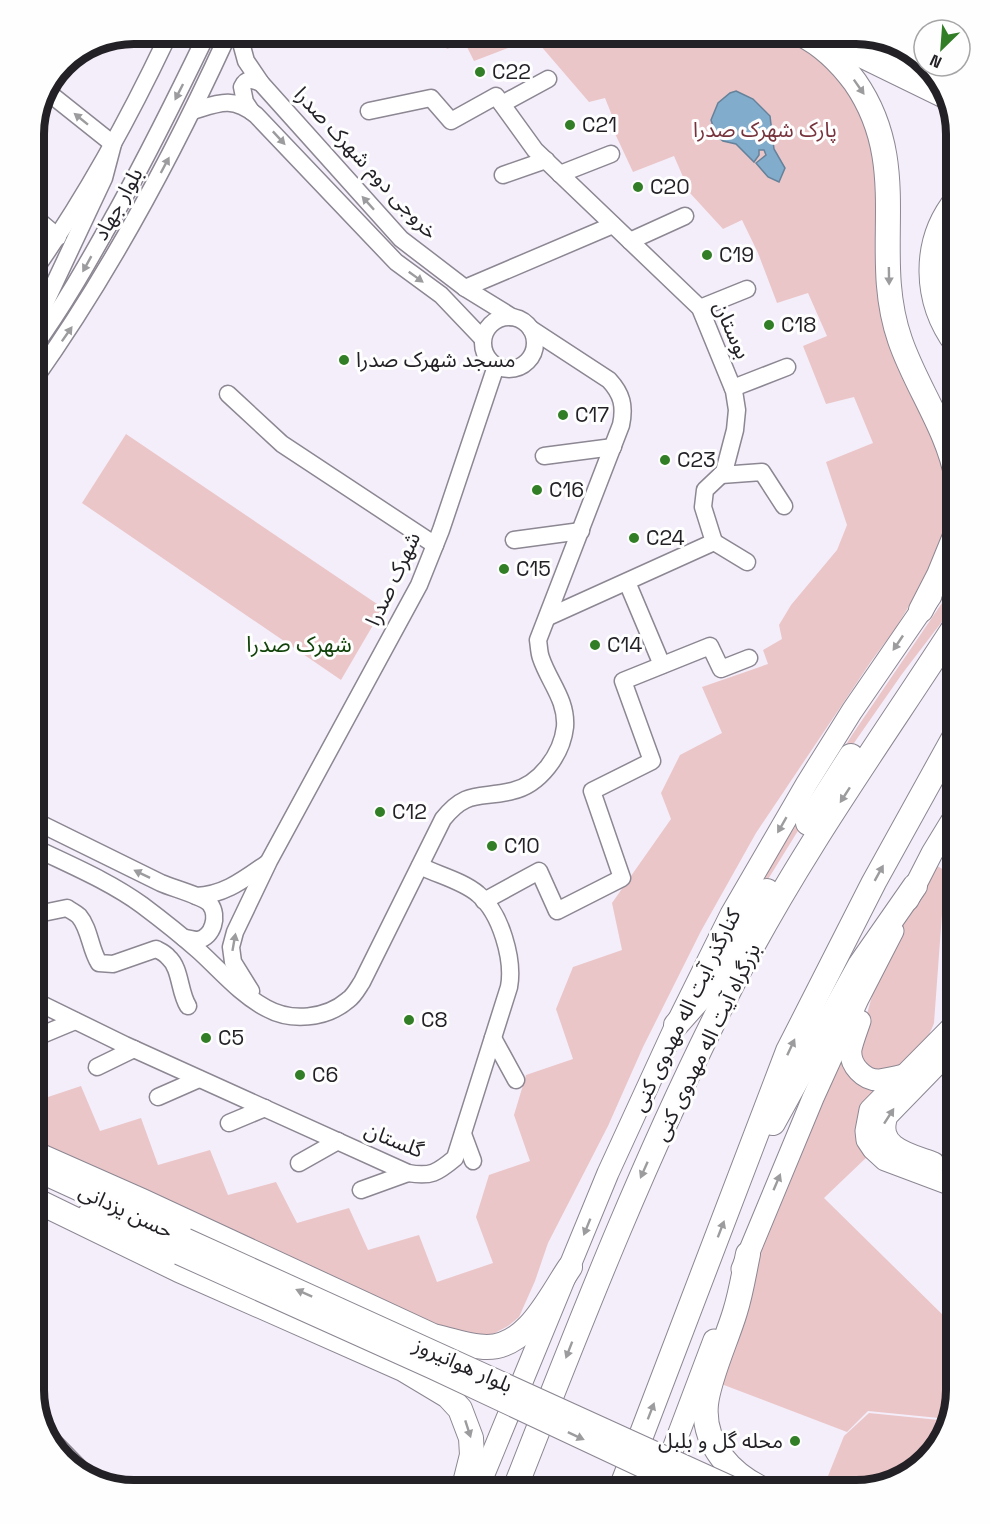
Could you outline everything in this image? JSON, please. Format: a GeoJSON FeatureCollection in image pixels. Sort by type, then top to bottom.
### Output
{"type":"FeatureCollection","features":[{"type":"Feature","properties":{"kind":"highway"},"geometry":{"type":"LineString","coordinates":[[818,44],[838,60],[852,78],[864,96],[880,132],[886,155],[889,287],[894,316],[900,339],[946,442]]}},
{"type":"Feature","properties":{"kind":"highway"},"geometry":{"type":"LineString","coordinates":[[837,44],[936,92]]}},
{"type":"Feature","properties":{"kind":"highway"},"geometry":{"type":"LineString","coordinates":[[946,215],[939,229],[931,266],[934,299],[946,327]]}},
{"type":"Feature","properties":{"kind":"highway"},"geometry":{"type":"LineString","coordinates":[[921,610],[946,559]]}},
{"type":"Feature","properties":{"kind":"highway"},"geometry":{"type":"LineString","coordinates":[[676,1025],[709,988],[827,791],[887,704],[946,634]]}},
{"type":"Feature","properties":{"kind":"highway","name":"بزرگراه آیت اله مهدوی کنی"},"geometry":{"type":"LineString","coordinates":[[518,1480],[606,1257],[653,1149],[736,976],[807,853],[946,638]]}},
{"type":"Feature","properties":{"kind":"highway"},"geometry":{"type":"LineString","coordinates":[[624,1480],[788,1051],[874,882],[946,752]]}},
{"type":"Feature","properties":{"kind":"highway"},"geometry":{"type":"LineString","coordinates":[[746,1166],[788,1098],[860,965],[915,886]]}},
{"type":"Feature","properties":{"kind":"highway"},"geometry":{"type":"LineString","coordinates":[[44,1158],[433,1336],[468,1359],[472,1367],[470,1381],[465,1388],[450,1388],[403,1369],[189,1275],[44,1203]]}},
{"type":"Feature","properties":{"kind":"highway"},"geometry":{"type":"LineString","coordinates":[[743,1480],[718,1453],[710,1436],[706,1404],[736,1309],[748,1254]]}},
{"type":"Feature","properties":{"kind":"highway"},"geometry":{"type":"LineString","coordinates":[[433,1336],[481,1347],[493,1347],[508,1342],[532,1324],[570,1267]]}},
{"type":"Feature","properties":{"kind":"highway"},"geometry":{"type":"LineString","coordinates":[[403,1369],[448,1396],[463,1415],[471,1438],[472,1455],[466,1480]]}},
{"type":"Feature","properties":{"kind":"highway"},"geometry":{"type":"LineString","coordinates":[[697,1480],[706,1475],[721,1475],[733,1480]]}},
{"type":"Feature","properties":{"kind":"main road","name":"کنارگذر آیت اله مهدوی کنی"},"geometry":{"type":"LineString","coordinates":[[482,1480],[608,1173],[676,1025],[731,914],[774,838],[852,711],[946,577]]}},
{"type":"Feature","properties":{"kind":"main road"},"geometry":{"type":"LineString","coordinates":[[661,1480],[697,1382],[813,1098],[858,999],[932,853],[946,830]]}},
{"type":"Feature","properties":{"kind":"main road"},"geometry":{"type":"LineString","coordinates":[[878,962],[851,1057],[860,1073],[870,1079],[879,1080],[904,1075]]}},
{"type":"Feature","properties":{"kind":"main road"},"geometry":{"type":"LineString","coordinates":[[946,1034],[870,1110],[866,1131],[867,1140],[885,1160],[946,1176]]}},
{"type":"Feature","properties":{"kind":"main road"},"geometry":{"type":"LineString","coordinates":[[946,1055],[886,1116],[883,1126],[885,1137],[897,1149],[946,1174]]}},
{"type":"Feature","properties":{"kind":"main road","name":"حسن یزدانی"},"geometry":{"type":"LineString","coordinates":[[44,1175],[182,1246]]}},
{"type":"Feature","properties":{"kind":"main road","name":"حسن یزدانی"},"geometry":{"type":"LineString","coordinates":[[44,1193],[182,1246]]}},
{"type":"Feature","properties":{"kind":"main road","name":"بلوار هوانیروز"},"geometry":{"type":"LineString","coordinates":[[182,1246],[732,1480]]}},
{"type":"Feature","properties":{"kind":"main road","name":"بلوار هوانیروز"},"geometry":{"type":"LineString","coordinates":[[182,1246],[432,1368],[670,1480]]}},
{"type":"Feature","properties":{"kind":"street","name":"بلوار جهاد"},"geometry":{"type":"LineString","coordinates":[[44,333],[81,275],[147,156],[202,44]]}},
{"type":"Feature","properties":{"kind":"street","name":"بلوار جهاد"},"geometry":{"type":"LineString","coordinates":[[44,365],[97,286],[193,111],[224,44]]}},
{"type":"Feature","properties":{"kind":"street","name":"خروجی دوم شهرک صدرا"},"geometry":{"type":"LineString","coordinates":[[241,44],[246,61],[261,83],[401,239],[465,288],[512,317]]}},
{"type":"Feature","properties":{"kind":"street"},"geometry":{"type":"LineString","coordinates":[[44,257],[58,237],[112,144],[163,45]]}},
{"type":"Feature","properties":{"kind":"street"},"geometry":{"type":"LineString","coordinates":[[251,111],[245,102],[242,87],[246,81],[250,80],[261,83]]}},
{"type":"Feature","properties":{"kind":"street"},"geometry":{"type":"LineString","coordinates":[[369,111],[431,98],[450,121],[496,96],[502,104],[548,80]]}},
{"type":"Feature","properties":{"kind":"street"},"geometry":{"type":"LineString","coordinates":[[52,96],[112,144]]}},
{"type":"Feature","properties":{"kind":"street"},"geometry":{"type":"LineString","coordinates":[[193,111],[224,102],[234,103],[251,111],[396,262],[441,295],[483,338]]}},
{"type":"Feature","properties":{"kind":"street","name":"بوستان"},"geometry":{"type":"LineString","coordinates":[[502,104],[535,150],[700,308],[733,388],[737,410],[735,430],[724,472],[705,490],[703,507],[714,542]]}},
{"type":"Feature","properties":{"kind":"street"},"geometry":{"type":"LineString","coordinates":[[44,306],[104,178],[112,144]]}},
{"type":"Feature","properties":{"kind":"street"},"geometry":{"type":"LineString","coordinates":[[560,174],[611,154]]}},
{"type":"Feature","properties":{"kind":"street"},"geometry":{"type":"LineString","coordinates":[[502,175],[546,160]]}},
{"type":"Feature","properties":{"kind":"street"},"geometry":{"type":"LineString","coordinates":[[630,241],[685,216]]}},
{"type":"Feature","properties":{"kind":"street"},"geometry":{"type":"LineString","coordinates":[[44,225],[58,237]]}},
{"type":"Feature","properties":{"kind":"street"},"geometry":{"type":"LineString","coordinates":[[465,288],[613,225]]}},
{"type":"Feature","properties":{"kind":"street"},"geometry":{"type":"LineString","coordinates":[[700,308],[747,289]]}},
{"type":"Feature","properties":{"kind":"street"},"geometry":{"type":"LineString","coordinates":[[44,852],[119,890],[184,938],[240,989],[268,1009],[290,1015],[311,1017],[332,1011],[350,999],[362,982],[443,819],[454,805],[469,797],[514,791],[539,777],[557,754],[565,727],[562,699],[541,657],[538,640],[624,413],[617,389],[609,380],[531,329],[526,323],[512,317],[500,318],[486,329],[482,347],[485,356],[496,366],[511,369],[525,364],[534,351],[535,344],[531,329]]}},
{"type":"Feature","properties":{"kind":"street","name":"شهرک صدرا"},"geometry":{"type":"LineString","coordinates":[[268,1009],[246,986],[233,962],[231,947],[235,932],[269,861],[419,585],[435,545],[496,366]]}},
{"type":"Feature","properties":{"kind":"street"},"geometry":{"type":"LineString","coordinates":[[733,388],[787,367]]}},
{"type":"Feature","properties":{"kind":"street"},"geometry":{"type":"LineString","coordinates":[[228,394],[282,444],[435,545]]}},
{"type":"Feature","properties":{"kind":"street"},"geometry":{"type":"LineString","coordinates":[[544,456],[613,447]]}},
{"type":"Feature","properties":{"kind":"street"},"geometry":{"type":"LineString","coordinates":[[721,475],[762,472],[784,506]]}},
{"type":"Feature","properties":{"kind":"street"},"geometry":{"type":"LineString","coordinates":[[514,540],[581,531]]}},
{"type":"Feature","properties":{"kind":"street"},"geometry":{"type":"LineString","coordinates":[[548,617],[714,542],[747,562]]}},
{"type":"Feature","properties":{"kind":"street"},"geometry":{"type":"LineString","coordinates":[[627,582],[662,666]]}},
{"type":"Feature","properties":{"kind":"street"},"geometry":{"type":"LineString","coordinates":[[484,901],[539,871],[557,911],[622,878],[592,791],[652,761],[623,681],[710,646],[720,669],[749,658]]}},
{"type":"Feature","properties":{"kind":"street"},"geometry":{"type":"LineString","coordinates":[[44,826],[161,884],[196,896],[209,904],[214,915],[213,926],[207,936],[197,940],[184,938]]}},
{"type":"Feature","properties":{"kind":"street"},"geometry":{"type":"LineString","coordinates":[[196,896],[212,895],[227,890],[269,861]]}},
{"type":"Feature","properties":{"kind":"street","name":"گلستان"},"geometry":{"type":"LineString","coordinates":[[44,1006],[199,1079],[408,1173],[427,1176],[442,1169],[455,1158],[512,973],[510,957],[500,928],[478,894],[420,866]]}},
{"type":"Feature","properties":{"kind":"street"},"geometry":{"type":"LineString","coordinates":[[44,913],[67,908],[79,915],[86,929],[93,954],[99,963],[113,964],[156,949],[169,957],[188,1006]]}},
{"type":"Feature","properties":{"kind":"street"},"geometry":{"type":"LineString","coordinates":[[44,1034],[75,1021]]}},
{"type":"Feature","properties":{"kind":"street"},"geometry":{"type":"LineString","coordinates":[[493,1038],[516,1080]]}},
{"type":"Feature","properties":{"kind":"street"},"geometry":{"type":"LineString","coordinates":[[97,1067],[134,1049]]}},
{"type":"Feature","properties":{"kind":"street"},"geometry":{"type":"LineString","coordinates":[[158,1097],[199,1079]]}},
{"type":"Feature","properties":{"kind":"street"},"geometry":{"type":"LineString","coordinates":[[229,1123],[265,1108]]}},
{"type":"Feature","properties":{"kind":"street"},"geometry":{"type":"LineString","coordinates":[[463,1134],[473,1161]]}},
{"type":"Feature","properties":{"kind":"street"},"geometry":{"type":"LineString","coordinates":[[299,1162],[338,1141]]}},
{"type":"Feature","properties":{"kind":"street"},"geometry":{"type":"LineString","coordinates":[[361,1190],[408,1173]]}},
{"type":"Feature","properties":{"kind":"green space","name":"پارک شهرک صدرا"},"geometry":{"type":"Polygon","coordinates":[[[443,44],[462,44],[447,49],[443,44]]]}},
{"type":"Feature","properties":{"kind":"green space","name":"پارک شهرک صدرا"},"geometry":{"type":"Polygon","coordinates":[[[466,44],[518,44],[474,61],[466,44]]]}},
{"type":"Feature","properties":{"kind":"green space","name":"پارک شهرک صدرا"},"geometry":{"type":"Polygon","coordinates":[[[539,44],[806,44],[830,63],[871,124],[879,240],[946,460],[946,539],[895,629],[756,833],[701,931],[643,1047],[608,1126],[548,1243],[519,1317],[493,1334],[479,1336],[421,1322],[60,1158],[44,1149],[44,1098],[81,1086],[100,1131],[141,1118],[158,1165],[210,1150],[228,1195],[276,1182],[297,1223],[349,1208],[368,1250],[419,1235],[437,1282],[493,1263],[476,1217],[489,1175],[530,1161],[514,1115],[526,1075],[573,1059],[556,1009],[573,967],[622,950],[612,903],[671,819],[661,793],[680,755],[722,733],[702,687],[768,664],[763,650],[782,639],[779,625],[791,605],[837,550],[847,525],[826,462],[873,443],[854,397],[826,404],[803,346],[827,336],[808,293],[777,303],[758,253],[742,220],[723,229],[690,193],[674,156],[633,172],[611,125],[615,123],[605,98],[589,102],[539,44]]]}},
{"type":"Feature","properties":{"kind":"green space"},"geometry":{"type":"Polygon","coordinates":[[[126,434],[383,608],[341,680],[82,503],[126,434]]]}},
{"type":"Feature","properties":{"kind":"green space"},"geometry":{"type":"Polygon","coordinates":[[[946,597],[946,616],[902,674],[838,766],[762,889],[761,885],[776,857],[852,735],[946,597]]]}},
{"type":"Feature","properties":{"kind":"green space"},"geometry":{"type":"Polygon","coordinates":[[[934,864],[946,871],[934,1023],[923,1043],[912,1056],[893,1070],[874,1075],[856,1053],[874,989],[934,864]]]}},
{"type":"Feature","properties":{"kind":"green space"},"geometry":{"type":"Polygon","coordinates":[[[847,1052],[883,1083],[869,1155],[824,1198],[946,1318],[946,1402],[942,1418],[868,1411],[847,1432],[716,1382],[754,1267],[825,1086],[847,1052]]]}},
{"type":"Feature","properties":{"kind":"green space"},"geometry":{"type":"Polygon","coordinates":[[[869,1413],[941,1420],[928,1445],[920,1454],[891,1474],[868,1480],[826,1480],[844,1436],[869,1413]]]}},
{"type":"Feature","properties":{"kind":"water"},"geometry":{"type":"Polygon","coordinates":[[[736,91],[753,99],[770,116],[774,149],[785,168],[779,182],[768,177],[756,163],[766,155],[764,150],[759,150],[759,155],[754,162],[736,144],[719,138],[720,135],[714,129],[711,120],[718,103],[736,91]]]}},
{"type":"Feature","properties":{"kind":"place","name":"C22"},"geometry":{"type":"Point","coordinates":[480,72]}},
{"type":"Feature","properties":{"kind":"place","name":"C21"},"geometry":{"type":"Point","coordinates":[570,125]}},
{"type":"Feature","properties":{"kind":"place","name":"C20"},"geometry":{"type":"Point","coordinates":[638,187]}},
{"type":"Feature","properties":{"kind":"place","name":"C19"},"geometry":{"type":"Point","coordinates":[707,255]}},
{"type":"Feature","properties":{"kind":"place","name":"C18"},"geometry":{"type":"Point","coordinates":[769,325]}},
{"type":"Feature","properties":{"kind":"place","name":"مسجد شهرک صدرا"},"geometry":{"type":"Point","coordinates":[344,360]}},
{"type":"Feature","properties":{"kind":"place","name":"C17"},"geometry":{"type":"Point","coordinates":[563,415]}},
{"type":"Feature","properties":{"kind":"place","name":"C23"},"geometry":{"type":"Point","coordinates":[665,460]}},
{"type":"Feature","properties":{"kind":"place","name":"C16"},"geometry":{"type":"Point","coordinates":[537,490]}},
{"type":"Feature","properties":{"kind":"place","name":"C24"},"geometry":{"type":"Point","coordinates":[634,538]}},
{"type":"Feature","properties":{"kind":"place","name":"C15"},"geometry":{"type":"Point","coordinates":[504,569]}},
{"type":"Feature","properties":{"kind":"place","name":"C14"},"geometry":{"type":"Point","coordinates":[595,645]}},
{"type":"Feature","properties":{"kind":"place","name":"C12"},"geometry":{"type":"Point","coordinates":[380,812]}},
{"type":"Feature","properties":{"kind":"place","name":"C10"},"geometry":{"type":"Point","coordinates":[492,846]}},
{"type":"Feature","properties":{"kind":"place","name":"C8"},"geometry":{"type":"Point","coordinates":[409,1020]}},
{"type":"Feature","properties":{"kind":"place","name":"C5"},"geometry":{"type":"Point","coordinates":[206,1038]}},
{"type":"Feature","properties":{"kind":"place","name":"C6"},"geometry":{"type":"Point","coordinates":[300,1075]}},
{"type":"Feature","properties":{"kind":"place","name":"محله گل و بلبل"},"geometry":{"type":"Point","coordinates":[795,1441]}},
{"type":"Feature","properties":{"kind":"district","name":"شهرک صدرا"},"geometry":{"type":"Point","coordinates":[299,644]}}]}
